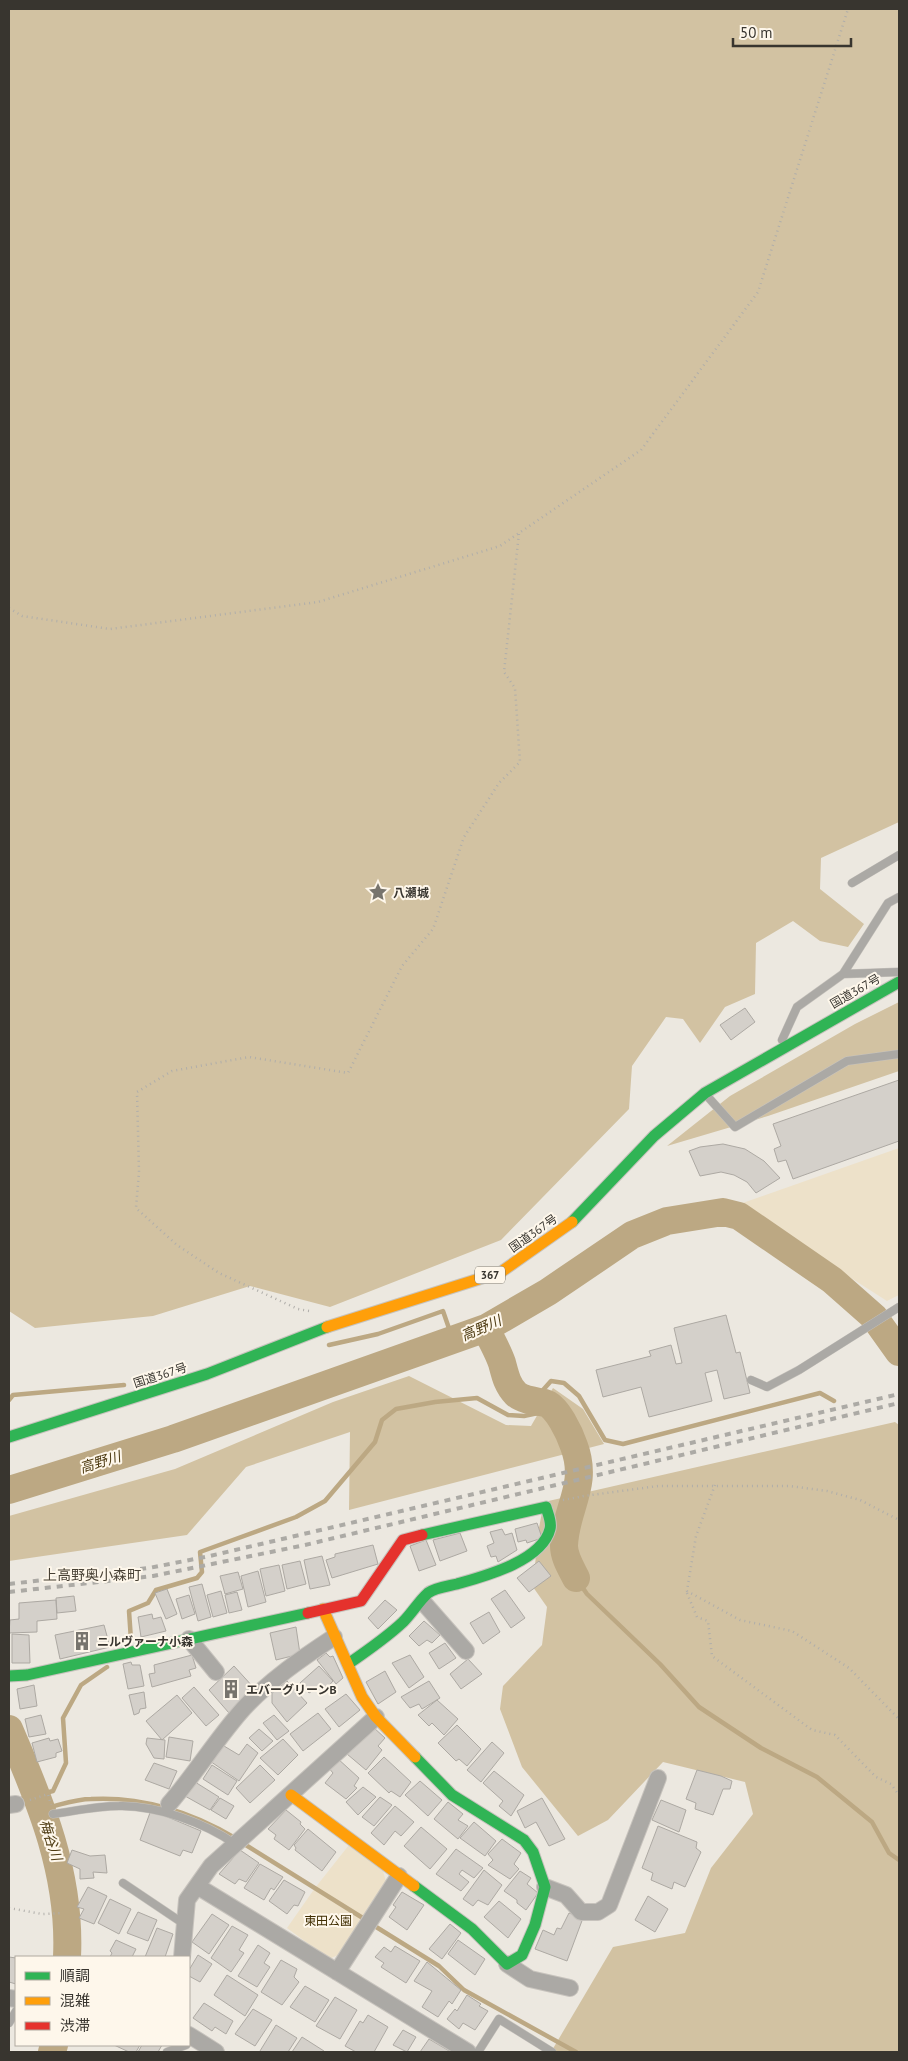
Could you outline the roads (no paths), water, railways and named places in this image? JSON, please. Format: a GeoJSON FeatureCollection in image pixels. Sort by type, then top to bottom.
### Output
{"type":"FeatureCollection","features":[{"type":"Feature","properties":{"kind":"main road","name":"国道367号"},"geometry":{"type":"LineString","coordinates":[[9,1438],[207,1374],[319,1330],[501,1272],[570,1224],[654,1136],[705,1093],[899,982]]}},
{"type":"Feature","properties":{"kind":"main road"},"geometry":{"type":"LineString","coordinates":[[9,1676],[27,1675],[361,1601],[403,1540],[546,1507],[551,1522],[550,1529],[547,1537],[536,1551],[520,1562],[429,1592],[423,1602],[380,1643],[348,1664]]}},
{"type":"Feature","properties":{"kind":"main road"},"geometry":{"type":"LineString","coordinates":[[291,1795],[472,1929],[507,1964],[522,1956],[535,1925],[545,1887],[533,1852],[524,1840],[452,1795],[376,1717],[362,1698],[323,1609]]}},
{"type":"Feature","properties":{"kind":"street"},"geometry":{"type":"LineString","coordinates":[[423,1602],[466,1652]]}},
{"type":"Feature","properties":{"kind":"street"},"geometry":{"type":"LineString","coordinates":[[166,1808],[191,1778],[210,1749],[246,1706],[298,1660],[334,1637]]}},
{"type":"Feature","properties":{"kind":"street"},"geometry":{"type":"LineString","coordinates":[[189,1639],[216,1672]]}},
{"type":"Feature","properties":{"kind":"street"},"geometry":{"type":"LineString","coordinates":[[182,1956],[187,1900],[211,1866],[376,1717]]}},
{"type":"Feature","properties":{"kind":"street"},"geometry":{"type":"LineString","coordinates":[[545,1887],[566,1896],[581,1912],[598,1912],[610,1905],[658,1778]]}},
{"type":"Feature","properties":{"kind":"street"},"geometry":{"type":"LineString","coordinates":[[337,1972],[373,1913],[399,1876]]}},
{"type":"Feature","properties":{"kind":"street"},"geometry":{"type":"LineString","coordinates":[[197,1886],[468,2052]]}},
{"type":"Feature","properties":{"kind":"street"},"geometry":{"type":"LineString","coordinates":[[507,1964],[530,1979],[570,1988]]}},
{"type":"Feature","properties":{"kind":"street"},"geometry":{"type":"LineString","coordinates":[[190,2036],[216,2052]]}},
{"type":"Feature","properties":{"kind":"lane"},"geometry":{"type":"LineString","coordinates":[[852,883],[899,855]]}},
{"type":"Feature","properties":{"kind":"lane"},"geometry":{"type":"LineString","coordinates":[[776,1053],[797,1007],[843,974],[888,903],[899,897]]}},
{"type":"Feature","properties":{"kind":"lane"},"geometry":{"type":"LineString","coordinates":[[843,974],[899,972]]}},
{"type":"Feature","properties":{"kind":"lane"},"geometry":{"type":"LineString","coordinates":[[705,1093],[735,1127],[847,1061],[899,1054]]}},
{"type":"Feature","properties":{"kind":"lane"},"geometry":{"type":"LineString","coordinates":[[751,1380],[767,1387],[799,1370],[899,1307]]}},
{"type":"Feature","properties":{"kind":"lane"},"geometry":{"type":"LineString","coordinates":[[53,1814],[88,1808],[120,1806],[166,1808],[240,1840]]}},
{"type":"Feature","properties":{"kind":"lane"},"geometry":{"type":"LineString","coordinates":[[123,1883],[184,1924]]}},
{"type":"Feature","properties":{"kind":"lane"},"geometry":{"type":"LineString","coordinates":[[478,2052],[499,2019],[552,2052]]}},
{"type":"Feature","properties":{"kind":"lane"},"geometry":{"type":"LineString","coordinates":[[167,2052],[183,2046]]}},
{"type":"Feature","properties":{"kind":"waterway","name":"高野川"},"geometry":{"type":"LineString","coordinates":[[9,1490],[173,1439],[486,1328],[548,1292],[632,1235],[667,1221],[723,1212],[739,1216],[832,1280],[874,1317],[899,1352]]}},
{"type":"Feature","properties":{"kind":"waterway"},"geometry":{"type":"LineString","coordinates":[[329,1345],[378,1334],[443,1311],[453,1340]]}},
{"type":"Feature","properties":{"kind":"waterway"},"geometry":{"type":"LineString","coordinates":[[486,1328],[513,1391],[522,1398],[550,1405],[566,1428],[574,1446],[578,1460],[578,1485],[565,1532],[564,1550],[576,1578]]}},
{"type":"Feature","properties":{"kind":"waterway"},"geometry":{"type":"LineString","coordinates":[[131,1640],[129,1611],[148,1603],[156,1590],[197,1578],[202,1572],[200,1552],[296,1517],[325,1501],[375,1442],[382,1420],[396,1409],[435,1402],[477,1398],[508,1415],[524,1416],[538,1413],[543,1390],[551,1381],[564,1383],[579,1396],[605,1440],[623,1444],[820,1393],[834,1401]]}},
{"type":"Feature","properties":{"kind":"waterway"},"geometry":{"type":"LineString","coordinates":[[9,1400],[13,1395],[124,1385]]}},
{"type":"Feature","properties":{"kind":"waterway"},"geometry":{"type":"LineString","coordinates":[[576,1578],[587,1594],[660,1664],[699,1707],[761,1748],[817,1777],[872,1822],[889,1853],[899,1860]]}},
{"type":"Feature","properties":{"kind":"waterway"},"geometry":{"type":"LineString","coordinates":[[17,1800],[53,1791],[66,1763],[63,1718],[81,1685],[107,1667]]}},
{"type":"Feature","properties":{"kind":"waterway","name":"梅谷川"},"geometry":{"type":"LineString","coordinates":[[9,1729],[32,1784],[52,1840],[64,1897],[67,1956]]}},
{"type":"Feature","properties":{"kind":"waterway"},"geometry":{"type":"LineString","coordinates":[[41,1809],[85,1799],[129,1800],[184,1813],[235,1838]]}},
{"type":"Feature","properties":{"kind":"waterway"},"geometry":{"type":"LineString","coordinates":[[241,1842],[366,1920]]}},
{"type":"Feature","properties":{"kind":"waterway"},"geometry":{"type":"LineString","coordinates":[[373,1925],[439,1966],[464,1990],[576,2052]]}},
{"type":"Feature","properties":{"kind":"waterway","name":"梅谷川"},"geometry":{"type":"LineString","coordinates":[[52,2052],[54,2046]]}},
{"type":"Feature","properties":{"kind":"railway"},"geometry":{"type":"LineString","coordinates":[[9,1584],[149,1568],[210,1556],[899,1394]]}},
{"type":"Feature","properties":{"kind":"railway"},"geometry":{"type":"LineString","coordinates":[[9,1592],[153,1576],[305,1545],[899,1403]]}},
{"type":"Feature","properties":{"kind":"place","name":"八瀬城"},"geometry":{"type":"Point","coordinates":[378,892]}},
{"type":"Feature","properties":{"kind":"place","name":"ニルヴァーナ小森"},"geometry":{"type":"Point","coordinates":[82,1641]}},
{"type":"Feature","properties":{"kind":"place","name":"エバーグリーンB"},"geometry":{"type":"Point","coordinates":[231,1689]}},
{"type":"Feature","properties":{"kind":"district","name":"上高野奥小森町"},"geometry":{"type":"Point","coordinates":[92,1575]}},
{"type":"Feature","properties":{"kind":"park label","name":"東田公園"},"geometry":{"type":"Point","coordinates":[328,1920]}}]}
